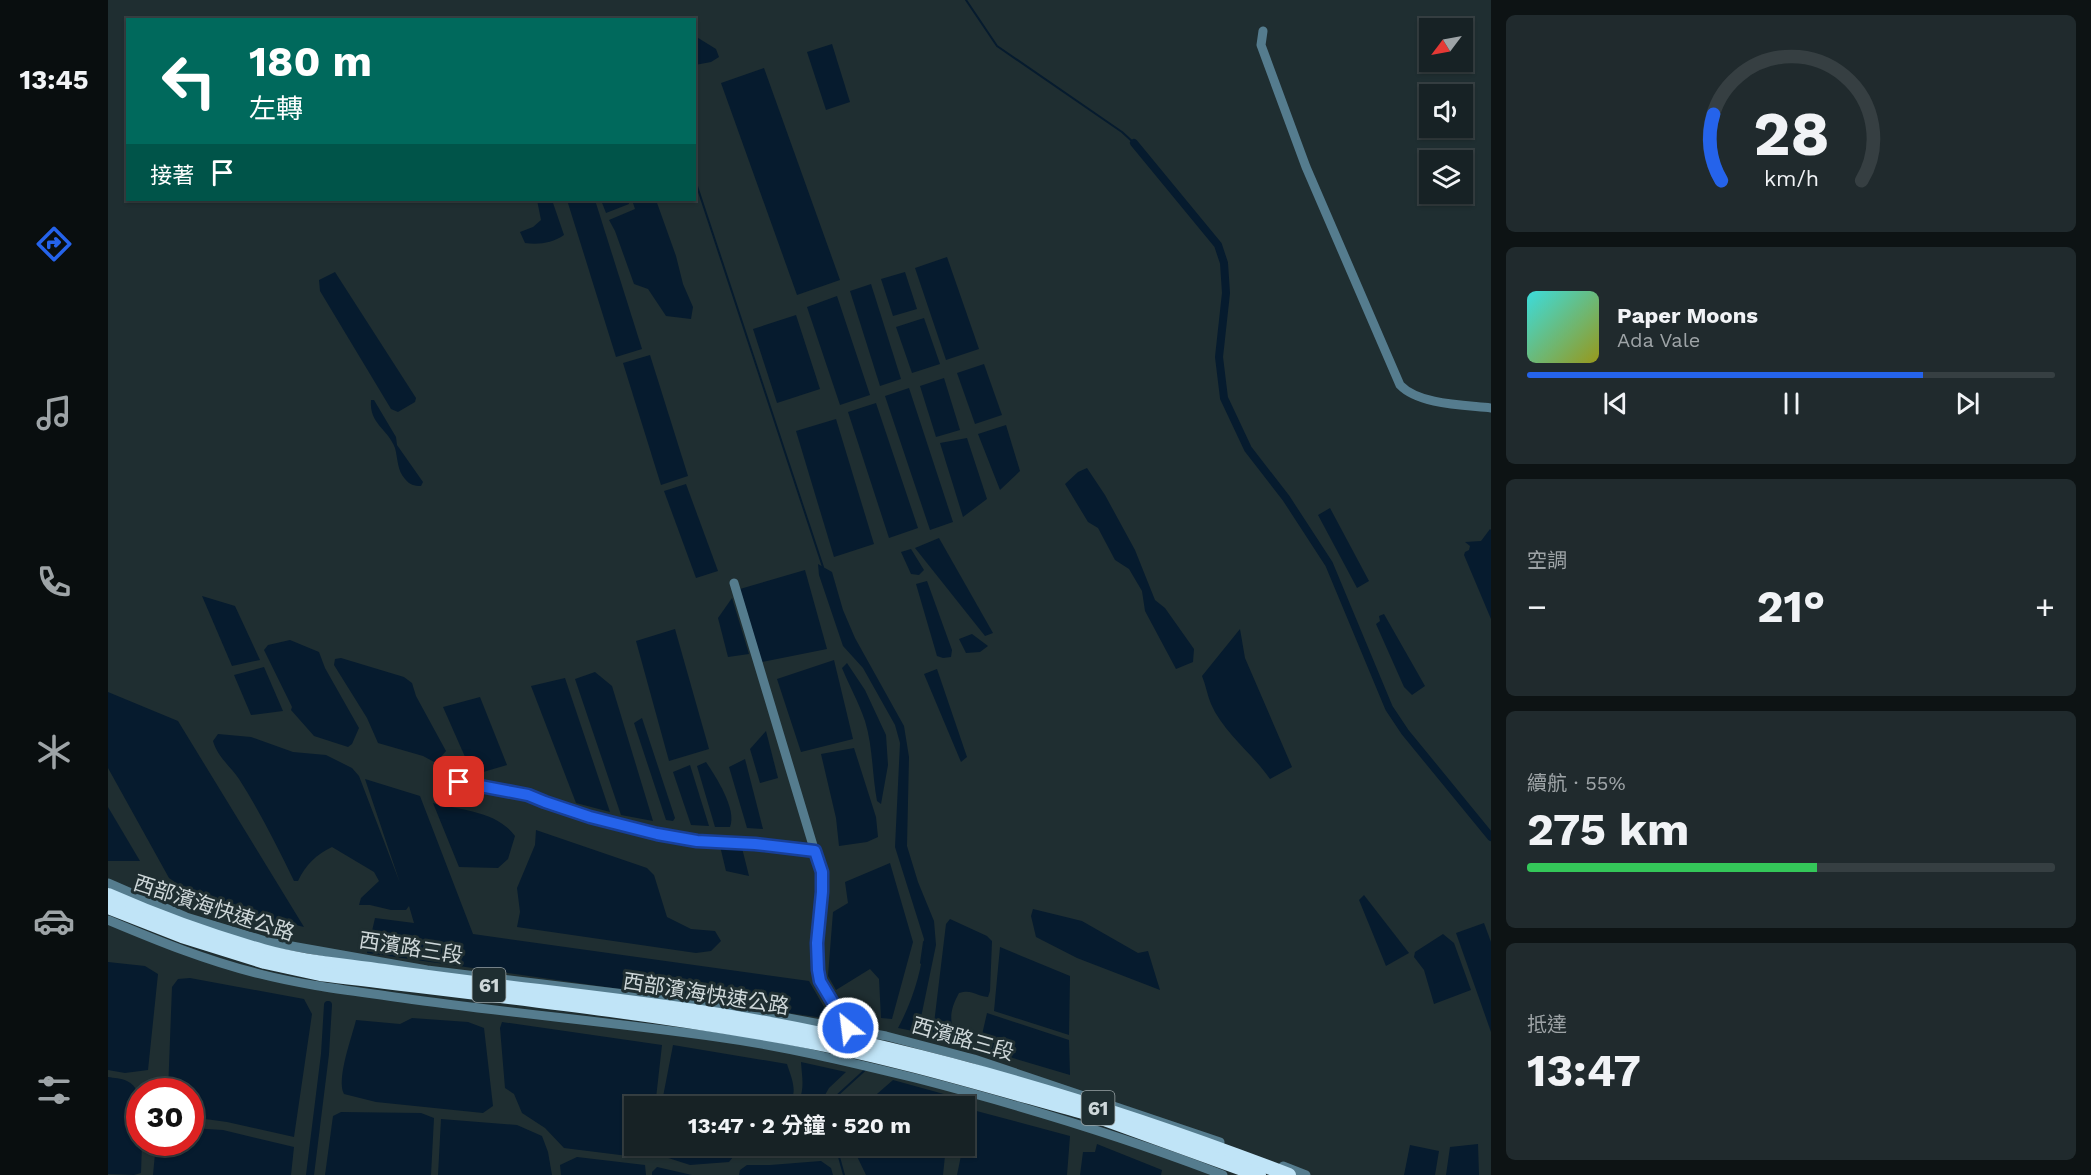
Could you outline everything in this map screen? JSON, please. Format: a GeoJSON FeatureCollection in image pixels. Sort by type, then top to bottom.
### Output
{"type":"FeatureCollection","features":[{"type":"Feature","properties":{"kind":"highway","name":"西部濱海快速公路"},"geometry":{"type":"LineString","coordinates":[[108,895],[185,926],[266,952],[426,977],[695,1011],[1018,1082],[1172,1132],[1289,1175]]}},
{"type":"Feature","properties":{"kind":"highway","name":"西部濱海快速公路"},"geometry":{"type":"LineString","coordinates":[[108,907],[182,936],[265,962],[320,974],[671,1018],[802,1041],[873,1050]]}},
{"type":"Feature","properties":{"kind":"highway","name":"西部濱海快速公路"},"geometry":{"type":"LineString","coordinates":[[899,1056],[1092,1115],[1259,1175]]}},
{"type":"Feature","properties":{"kind":"street"},"geometry":{"type":"LineString","coordinates":[[1263,31],[1262,45],[1306,167],[1400,385],[1406,392],[1422,398],[1491,408]]}},
{"type":"Feature","properties":{"kind":"street"},"geometry":{"type":"LineString","coordinates":[[734,583],[822,872],[817,943],[820,981],[848,1028]]}},
{"type":"Feature","properties":{"kind":"street"},"geometry":{"type":"LineString","coordinates":[[459,782],[528,795],[590,817],[657,834],[697,841],[755,844],[815,851]]}},
{"type":"Feature","properties":{"kind":"street","name":"西濱路三段"},"geometry":{"type":"LineString","coordinates":[[108,883],[186,917],[269,942],[427,970],[723,1006],[848,1028],[873,1050]]}},
{"type":"Feature","properties":{"kind":"street","name":"西濱路三段"},"geometry":{"type":"LineString","coordinates":[[108,920],[211,960],[259,974],[314,986],[490,1011],[720,1037],[873,1050],[899,1056],[974,1059],[1155,1119],[1306,1175]]}},
{"type":"Feature","properties":{"kind":"street","name":"西濱路三段"},"geometry":{"type":"LineString","coordinates":[[899,1056],[988,1097],[1079,1123],[1222,1175]]}},
{"type":"Feature","properties":{"kind":"water"},"geometry":{"type":"Polygon","coordinates":[[[696,37],[716,49],[719,57],[711,62],[696,65],[696,37]]]}},
{"type":"Feature","properties":{"kind":"water"},"geometry":{"type":"Polygon","coordinates":[[[832,44],[850,102],[826,110],[807,52],[832,44]]]}},
{"type":"Feature","properties":{"kind":"water"},"geometry":{"type":"Polygon","coordinates":[[[764,68],[840,280],[797,295],[721,83],[764,68]]]}},
{"type":"Feature","properties":{"kind":"water"},"geometry":{"type":"Polygon","coordinates":[[[537,201],[552,201],[564,235],[545,243],[525,243],[520,232],[533,227],[541,220],[537,201]]]}},
{"type":"Feature","properties":{"kind":"water"},"geometry":{"type":"Polygon","coordinates":[[[567,201],[595,201],[642,349],[616,357],[567,201]]]}},
{"type":"Feature","properties":{"kind":"water"},"geometry":{"type":"Polygon","coordinates":[[[601,201],[628,201],[629,204],[606,213],[601,201]]]}},
{"type":"Feature","properties":{"kind":"water"},"geometry":{"type":"Polygon","coordinates":[[[632,201],[656,201],[676,256],[683,284],[693,307],[691,319],[666,316],[648,289],[634,284],[609,220],[635,209],[632,201]]]}},
{"type":"Feature","properties":{"kind":"water"},"geometry":{"type":"Polygon","coordinates":[[[947,257],[979,349],[946,360],[915,268],[947,257]]]}},
{"type":"Feature","properties":{"kind":"water"},"geometry":{"type":"Polygon","coordinates":[[[335,272],[416,398],[415,402],[398,412],[391,409],[320,291],[319,280],[335,272]]]}},
{"type":"Feature","properties":{"kind":"water"},"geometry":{"type":"Polygon","coordinates":[[[905,272],[917,309],[893,316],[881,279],[905,272]]]}},
{"type":"Feature","properties":{"kind":"water"},"geometry":{"type":"Polygon","coordinates":[[[871,284],[901,379],[880,386],[850,291],[871,284]]]}},
{"type":"Feature","properties":{"kind":"water"},"geometry":{"type":"Polygon","coordinates":[[[837,296],[870,395],[840,405],[807,307],[837,296]]]}},
{"type":"Feature","properties":{"kind":"water"},"geometry":{"type":"Polygon","coordinates":[[[796,315],[820,389],[777,403],[753,329],[796,315]]]}},
{"type":"Feature","properties":{"kind":"water"},"geometry":{"type":"Polygon","coordinates":[[[924,318],[940,364],[912,373],[896,327],[924,318]]]}},
{"type":"Feature","properties":{"kind":"water"},"geometry":{"type":"Polygon","coordinates":[[[650,355],[688,476],[661,485],[623,363],[650,355]]]}},
{"type":"Feature","properties":{"kind":"water"},"geometry":{"type":"Polygon","coordinates":[[[984,364],[1002,415],[975,424],[957,373],[984,364]]]}},
{"type":"Feature","properties":{"kind":"water"},"geometry":{"type":"Polygon","coordinates":[[[944,378],[960,430],[936,437],[920,386],[944,378]]]}},
{"type":"Feature","properties":{"kind":"water"},"geometry":{"type":"Polygon","coordinates":[[[909,388],[953,522],[930,530],[885,396],[909,388]]]}},
{"type":"Feature","properties":{"kind":"water"},"geometry":{"type":"Polygon","coordinates":[[[371,400],[374,400],[396,437],[397,445],[423,482],[421,486],[410,484],[402,476],[395,448],[373,415],[371,400]]]}},
{"type":"Feature","properties":{"kind":"water"},"geometry":{"type":"Polygon","coordinates":[[[876,403],[918,528],[889,538],[848,412],[876,403]]]}},
{"type":"Feature","properties":{"kind":"water"},"geometry":{"type":"Polygon","coordinates":[[[836,419],[874,544],[834,557],[796,431],[836,419]]]}},
{"type":"Feature","properties":{"kind":"water"},"geometry":{"type":"Polygon","coordinates":[[[1006,425],[1020,471],[1000,490],[978,434],[1006,425]]]}},
{"type":"Feature","properties":{"kind":"water"},"geometry":{"type":"Polygon","coordinates":[[[967,438],[987,499],[963,517],[940,443],[967,438]]]}},
{"type":"Feature","properties":{"kind":"water"},"geometry":{"type":"Polygon","coordinates":[[[1087,468],[1105,495],[1135,550],[1155,600],[1165,608],[1194,649],[1193,662],[1176,669],[1145,611],[1142,591],[1129,569],[1115,560],[1098,528],[1088,522],[1065,484],[1078,472],[1087,468]]]}},
{"type":"Feature","properties":{"kind":"water"},"geometry":{"type":"Polygon","coordinates":[[[686,484],[718,571],[696,578],[664,491],[686,484]]]}},
{"type":"Feature","properties":{"kind":"water"},"geometry":{"type":"Polygon","coordinates":[[[1330,508],[1369,581],[1357,588],[1318,515],[1330,508]]]}},
{"type":"Feature","properties":{"kind":"water"},"geometry":{"type":"Polygon","coordinates":[[[1490,529],[1491,619],[1464,555],[1470,546],[1465,542],[1481,541],[1490,529]]]}},
{"type":"Feature","properties":{"kind":"water"},"geometry":{"type":"Polygon","coordinates":[[[939,538],[993,633],[985,636],[915,548],[939,538]]]}},
{"type":"Feature","properties":{"kind":"water"},"geometry":{"type":"Polygon","coordinates":[[[911,549],[924,570],[919,575],[911,574],[901,552],[911,549]]]}},
{"type":"Feature","properties":{"kind":"water"},"geometry":{"type":"Polygon","coordinates":[[[818,564],[832,572],[843,610],[855,638],[904,726],[909,757],[907,846],[918,882],[934,921],[936,945],[918,1032],[898,1028],[916,985],[924,939],[895,847],[900,743],[895,725],[863,668],[843,646],[819,575],[818,564]]]}},
{"type":"Feature","properties":{"kind":"water"},"geometry":{"type":"Polygon","coordinates":[[[805,570],[827,649],[762,662],[740,589],[805,570]]]}},
{"type":"Feature","properties":{"kind":"water"},"geometry":{"type":"Polygon","coordinates":[[[927,581],[952,650],[951,657],[937,656],[916,584],[927,581]]]}},
{"type":"Feature","properties":{"kind":"water"},"geometry":{"type":"Polygon","coordinates":[[[202,596],[235,606],[260,660],[232,666],[202,596]]]}},
{"type":"Feature","properties":{"kind":"water"},"geometry":{"type":"Polygon","coordinates":[[[732,598],[749,654],[728,657],[718,618],[732,598]]]}},
{"type":"Feature","properties":{"kind":"water"},"geometry":{"type":"Polygon","coordinates":[[[1384,614],[1425,686],[1412,695],[1404,687],[1376,624],[1380,621],[1379,616],[1384,614]]]}},
{"type":"Feature","properties":{"kind":"water"},"geometry":{"type":"Polygon","coordinates":[[[675,629],[709,749],[669,761],[636,641],[675,629]]]}},
{"type":"Feature","properties":{"kind":"water"},"geometry":{"type":"Polygon","coordinates":[[[1240,629],[1245,658],[1292,767],[1270,779],[1216,714],[1202,676],[1240,629]]]}},
{"type":"Feature","properties":{"kind":"water"},"geometry":{"type":"Polygon","coordinates":[[[972,634],[988,646],[980,652],[966,653],[959,639],[972,634]]]}},
{"type":"Feature","properties":{"kind":"water"},"geometry":{"type":"Polygon","coordinates":[[[290,640],[319,652],[325,668],[359,728],[352,744],[348,747],[314,736],[291,710],[292,707],[264,650],[268,645],[290,640]]]}},
{"type":"Feature","properties":{"kind":"water"},"geometry":{"type":"Polygon","coordinates":[[[341,658],[404,677],[412,683],[416,696],[446,751],[436,763],[423,756],[378,743],[367,718],[334,665],[335,659],[341,658]]]}},
{"type":"Feature","properties":{"kind":"water"},"geometry":{"type":"Polygon","coordinates":[[[834,660],[853,739],[801,752],[777,679],[834,660]]]}},
{"type":"Feature","properties":{"kind":"water"},"geometry":{"type":"Polygon","coordinates":[[[847,663],[865,690],[886,735],[888,765],[881,804],[877,801],[870,741],[865,721],[842,668],[847,663]]]}},
{"type":"Feature","properties":{"kind":"water"},"geometry":{"type":"Polygon","coordinates":[[[264,667],[283,711],[251,715],[234,675],[264,667]]]}},
{"type":"Feature","properties":{"kind":"water"},"geometry":{"type":"Polygon","coordinates":[[[937,669],[967,757],[961,762],[924,674],[937,669]]]}},
{"type":"Feature","properties":{"kind":"water"},"geometry":{"type":"Polygon","coordinates":[[[595,672],[612,686],[653,821],[621,815],[575,679],[595,672]]]}},
{"type":"Feature","properties":{"kind":"water"},"geometry":{"type":"Polygon","coordinates":[[[565,678],[610,812],[576,803],[531,686],[565,678]]]}},
{"type":"Feature","properties":{"kind":"water"},"geometry":{"type":"Polygon","coordinates":[[[108,692],[178,721],[304,927],[206,903],[169,878],[108,768],[108,692]]]}},
{"type":"Feature","properties":{"kind":"water"},"geometry":{"type":"Polygon","coordinates":[[[480,697],[507,765],[473,775],[443,707],[480,697]]]}},
{"type":"Feature","properties":{"kind":"water"},"geometry":{"type":"Polygon","coordinates":[[[642,718],[675,818],[673,821],[666,820],[634,723],[642,718]]]}},
{"type":"Feature","properties":{"kind":"water"},"geometry":{"type":"Polygon","coordinates":[[[766,731],[778,778],[760,783],[750,749],[766,731]]]}},
{"type":"Feature","properties":{"kind":"water"},"geometry":{"type":"Polygon","coordinates":[[[218,734],[251,737],[293,752],[326,755],[352,768],[359,776],[400,883],[365,779],[420,796],[473,934],[809,981],[831,1019],[367,953],[375,918],[414,923],[409,906],[406,910],[391,910],[359,905],[361,898],[379,881],[374,872],[332,847],[312,861],[298,881],[294,881],[247,791],[217,751],[213,741],[218,734]]]}},
{"type":"Feature","properties":{"kind":"water"},"geometry":{"type":"Polygon","coordinates":[[[854,748],[876,817],[878,837],[867,842],[839,846],[836,818],[821,754],[854,748]]]}},
{"type":"Feature","properties":{"kind":"water"},"geometry":{"type":"Polygon","coordinates":[[[745,759],[763,829],[747,828],[729,767],[745,759]]]}},
{"type":"Feature","properties":{"kind":"water"},"geometry":{"type":"Polygon","coordinates":[[[706,762],[728,802],[731,811],[730,827],[715,827],[697,766],[706,762]]]}},
{"type":"Feature","properties":{"kind":"water"},"geometry":{"type":"Polygon","coordinates":[[[690,765],[709,826],[691,825],[673,772],[690,765]]]}},
{"type":"Feature","properties":{"kind":"water"},"geometry":{"type":"Polygon","coordinates":[[[433,803],[488,816],[498,821],[515,836],[508,859],[498,868],[459,867],[433,803]]]}},
{"type":"Feature","properties":{"kind":"water"},"geometry":{"type":"Polygon","coordinates":[[[108,807],[140,861],[108,861],[108,807]]]}},
{"type":"Feature","properties":{"kind":"water"},"geometry":{"type":"Polygon","coordinates":[[[536,830],[647,868],[654,875],[667,917],[691,929],[715,931],[721,941],[711,951],[696,953],[517,927],[520,912],[517,888],[535,845],[536,830]]]}},
{"type":"Feature","properties":{"kind":"water"},"geometry":{"type":"Polygon","coordinates":[[[720,846],[742,848],[749,876],[726,871],[720,846]]]}},
{"type":"Feature","properties":{"kind":"water"},"geometry":{"type":"Polygon","coordinates":[[[890,863],[913,942],[892,1019],[881,1018],[879,979],[870,969],[836,990],[828,976],[833,912],[848,903],[845,882],[890,863]]]}},
{"type":"Feature","properties":{"kind":"water"},"geometry":{"type":"Polygon","coordinates":[[[1364,895],[1409,953],[1386,966],[1359,900],[1364,895]]]}},
{"type":"Feature","properties":{"kind":"water"},"geometry":{"type":"Polygon","coordinates":[[[1033,909],[1082,921],[1138,953],[1148,951],[1160,990],[1077,958],[1036,937],[1031,916],[1033,909]]]}},
{"type":"Feature","properties":{"kind":"water"},"geometry":{"type":"Polygon","coordinates":[[[950,919],[987,936],[992,941],[988,997],[971,992],[959,993],[953,1006],[952,1023],[957,1043],[936,1038],[933,1032],[946,924],[950,919]]]}},
{"type":"Feature","properties":{"kind":"water"},"geometry":{"type":"Polygon","coordinates":[[[1484,923],[1491,942],[1491,1032],[1456,933],[1484,923]]]}},
{"type":"Feature","properties":{"kind":"water"},"geometry":{"type":"Polygon","coordinates":[[[1443,934],[1454,943],[1471,990],[1434,1004],[1424,970],[1414,957],[1415,952],[1443,934]]]}},
{"type":"Feature","properties":{"kind":"water"},"geometry":{"type":"Polygon","coordinates":[[[1000,947],[1070,976],[1069,1035],[994,1011],[1000,947]]]}},
{"type":"Feature","properties":{"kind":"water"},"geometry":{"type":"Polygon","coordinates":[[[108,962],[145,966],[158,974],[148,1070],[125,1073],[108,1070],[108,962]]]}},
{"type":"Feature","properties":{"kind":"water"},"geometry":{"type":"Polygon","coordinates":[[[190,978],[304,999],[312,1014],[294,1137],[204,1119],[204,1078],[169,1078],[172,987],[178,979],[190,978]]]}},
{"type":"Feature","properties":{"kind":"water"},"geometry":{"type":"Polygon","coordinates":[[[987,1013],[1069,1040],[1070,1075],[979,1048],[987,1013]]]}},
{"type":"Feature","properties":{"kind":"water"},"geometry":{"type":"Polygon","coordinates":[[[412,1018],[468,1022],[484,1028],[493,1106],[483,1113],[376,1102],[344,1094],[343,1068],[356,1020],[400,1024],[412,1018]]]}},
{"type":"Feature","properties":{"kind":"water"},"geometry":{"type":"Polygon","coordinates":[[[502,1022],[662,1045],[656,1096],[624,1096],[624,1156],[564,1148],[545,1128],[522,1113],[514,1094],[505,1088],[500,1028],[502,1022]]]}},
{"type":"Feature","properties":{"kind":"water"},"geometry":{"type":"Polygon","coordinates":[[[673,1045],[787,1064],[794,1087],[792,1096],[663,1096],[673,1045]]]}},
{"type":"Feature","properties":{"kind":"water"},"geometry":{"type":"Polygon","coordinates":[[[801,1062],[846,1072],[829,1088],[824,1096],[801,1096],[801,1062]]]}},
{"type":"Feature","properties":{"kind":"water"},"geometry":{"type":"Polygon","coordinates":[[[108,1077],[126,1081],[126,1156],[142,1156],[141,1173],[108,1174],[108,1077]]]}},
{"type":"Feature","properties":{"kind":"water"},"geometry":{"type":"Polygon","coordinates":[[[893,1080],[951,1096],[875,1096],[893,1080]]]}},
{"type":"Feature","properties":{"kind":"water"},"geometry":{"type":"Polygon","coordinates":[[[975,1111],[1070,1136],[1067,1175],[957,1175],[961,1156],[975,1156],[975,1111]]]}},
{"type":"Feature","properties":{"kind":"water"},"geometry":{"type":"Polygon","coordinates":[[[341,1112],[421,1113],[434,1118],[431,1175],[325,1175],[333,1116],[341,1112]]]}},
{"type":"Feature","properties":{"kind":"water"},"geometry":{"type":"Polygon","coordinates":[[[441,1119],[517,1125],[542,1136],[548,1152],[552,1175],[438,1175],[441,1119]]]}},
{"type":"Feature","properties":{"kind":"water"},"geometry":{"type":"Polygon","coordinates":[[[204,1129],[223,1130],[294,1147],[291,1175],[153,1175],[155,1156],[204,1156],[204,1129]]]}},
{"type":"Feature","properties":{"kind":"water"},"geometry":{"type":"Polygon","coordinates":[[[1097,1144],[1162,1170],[1161,1175],[1080,1175],[1083,1152],[1095,1152],[1097,1144]]]}},
{"type":"Feature","properties":{"kind":"water"},"geometry":{"type":"Polygon","coordinates":[[[1478,1144],[1479,1175],[1446,1175],[1450,1147],[1478,1144]]]}},
{"type":"Feature","properties":{"kind":"water"},"geometry":{"type":"Polygon","coordinates":[[[1410,1145],[1439,1151],[1435,1175],[1404,1175],[1410,1145]]]}},
{"type":"Feature","properties":{"kind":"water"},"geometry":{"type":"Polygon","coordinates":[[[662,1156],[734,1156],[729,1162],[690,1165],[662,1156]]]}},
{"type":"Feature","properties":{"kind":"water"},"geometry":{"type":"Polygon","coordinates":[[[857,1156],[945,1156],[943,1175],[866,1175],[857,1156]]]}},
{"type":"Feature","properties":{"kind":"water"},"geometry":{"type":"Polygon","coordinates":[[[577,1157],[645,1165],[646,1175],[561,1175],[560,1165],[577,1157]]]}},
{"type":"Feature","properties":{"kind":"water"},"geometry":{"type":"Polygon","coordinates":[[[821,1161],[831,1168],[833,1175],[739,1175],[740,1170],[747,1165],[821,1161]]]}},
{"type":"Feature","properties":{"kind":"water"},"geometry":{"type":"Polygon","coordinates":[[[657,1167],[692,1175],[652,1175],[657,1167]]]}},
{"type":"Feature","properties":{"kind":"waterway"},"geometry":{"type":"LineString","coordinates":[[966,0],[997,46],[1122,132],[1134,143]]}},
{"type":"Feature","properties":{"kind":"waterway"},"geometry":{"type":"LineString","coordinates":[[1134,143],[1218,245],[1224,263],[1226,293],[1219,357],[1224,398],[1248,449],[1286,498],[1329,564],[1389,708],[1405,732],[1491,837]]}},
{"type":"Feature","properties":{"kind":"waterway"},"geometry":{"type":"LineString","coordinates":[[696,183],[823,567]]}},
{"type":"Feature","properties":{"kind":"waterway"},"geometry":{"type":"LineString","coordinates":[[921,963],[924,942]]}},
{"type":"Feature","properties":{"kind":"waterway"},"geometry":{"type":"LineString","coordinates":[[310,1175],[325,1054],[328,1005]]}},
{"type":"Feature","properties":{"kind":"waterway"},"geometry":{"type":"LineString","coordinates":[[836,1096],[865,1070]]}},
{"type":"Feature","properties":{"kind":"waterway"},"geometry":{"type":"LineString","coordinates":[[839,1156],[844,1175]]}},
{"type":"Feature","properties":{"kind":"route"},"geometry":{"type":"LineString","coordinates":[[459,782],[528,795],[590,817],[657,834],[697,841],[755,844],[815,851],[822,872],[817,943],[820,981],[848,1028]]}}]}
